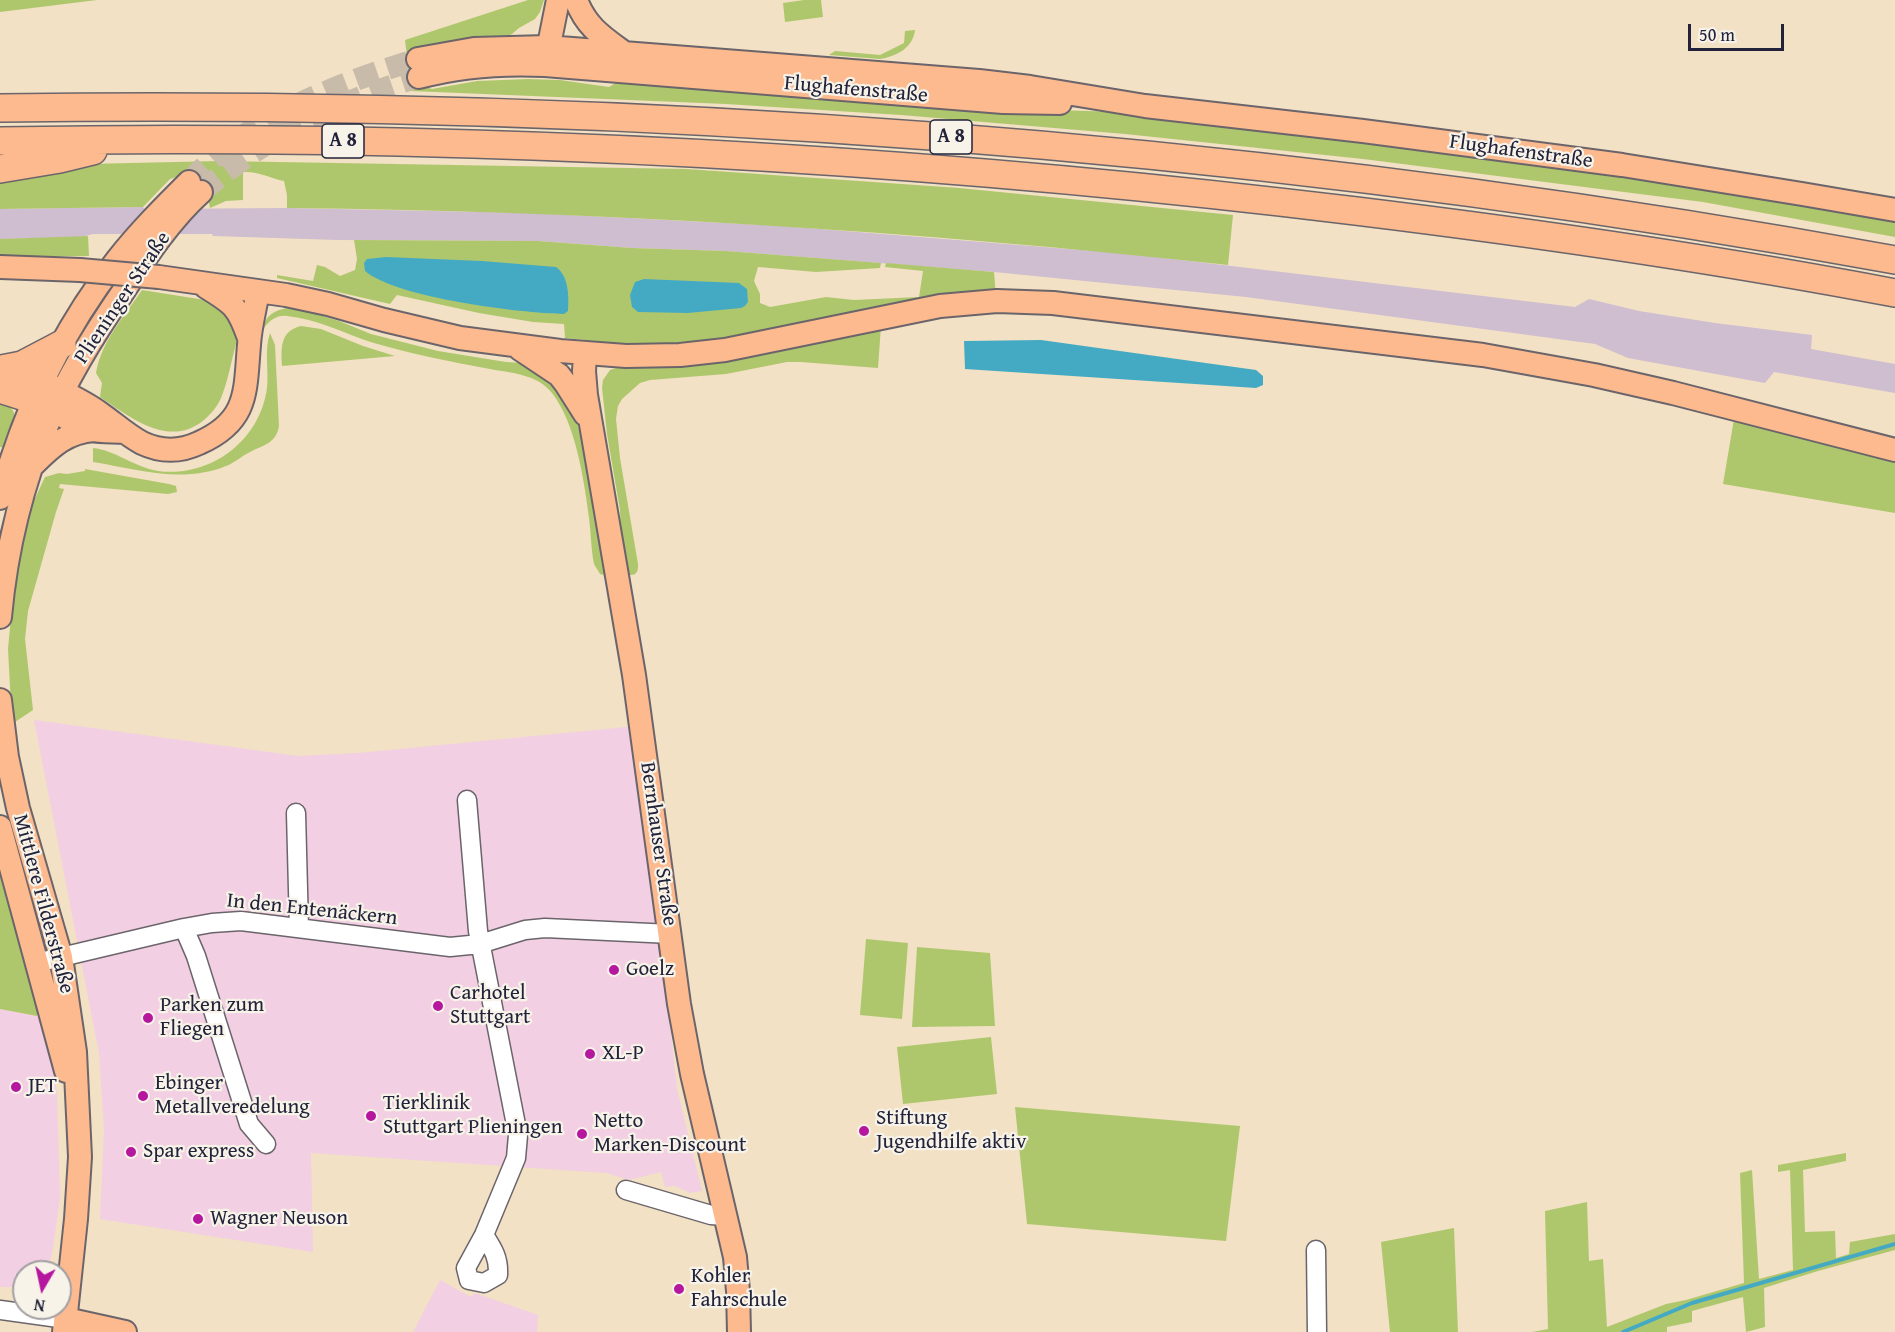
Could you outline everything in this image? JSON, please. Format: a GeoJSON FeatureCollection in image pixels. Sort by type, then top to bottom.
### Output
{"type":"FeatureCollection","features":[{"type":"Feature","properties":{"kind":"highway","name":"A 8"},"geometry":{"type":"LineString","coordinates":[[0,108],[302,107],[511,112],[744,123],[950,137],[1125,152],[1391,182],[1684,224],[1895,260]]}},
{"type":"Feature","properties":{"kind":"highway"},"geometry":{"type":"LineString","coordinates":[[0,169],[70,157],[141,139]]}},
{"type":"Feature","properties":{"kind":"highway","name":"A 8"},"geometry":{"type":"LineString","coordinates":[[0,141],[311,140],[600,148],[865,163],[1038,177],[1248,198],[1487,227],[1748,267],[1895,293]]}},
{"type":"Feature","properties":{"kind":"highway"},"geometry":{"type":"LineString","coordinates":[[0,375],[62,344]]}},
{"type":"Feature","properties":{"kind":"highway"},"geometry":{"type":"LineString","coordinates":[[0,375],[48,396]]}},
{"type":"Feature","properties":{"kind":"main road"},"geometry":{"type":"LineString","coordinates":[[546,56],[558,0]]}},
{"type":"Feature","properties":{"kind":"main road"},"geometry":{"type":"LineString","coordinates":[[418,68],[474,50],[569,58],[576,0]]}},
{"type":"Feature","properties":{"kind":"main road"},"geometry":{"type":"LineString","coordinates":[[576,0],[589,25],[624,53]]}},
{"type":"Feature","properties":{"kind":"main road","name":"Flughafenstraße"},"geometry":{"type":"LineString","coordinates":[[569,58],[624,53],[989,82],[1144,106],[1503,149],[1895,210]]}},
{"type":"Feature","properties":{"kind":"main road","name":"Flughafenstraße"},"geometry":{"type":"LineString","coordinates":[[569,58],[1003,102],[1144,106]]}},
{"type":"Feature","properties":{"kind":"main road","name":"Plieninger Straße"},"geometry":{"type":"LineString","coordinates":[[195,187],[181,213],[48,396],[62,344],[88,299],[151,221],[195,187]]}},
{"type":"Feature","properties":{"kind":"main road"},"geometry":{"type":"LineString","coordinates":[[0,267],[80,270],[258,291],[319,302],[448,336],[585,354],[653,356],[710,352],[940,306],[997,301],[1053,303],[1483,356],[1594,375],[1895,450]]}},
{"type":"Feature","properties":{"kind":"main road"},"geometry":{"type":"LineString","coordinates":[[200,283],[226,299],[237,310],[249,339]]}},
{"type":"Feature","properties":{"kind":"main road"},"geometry":{"type":"LineString","coordinates":[[48,396],[84,402],[148,446],[170,450],[190,447],[215,434],[233,418],[243,401],[247,383],[249,339],[258,291]]}},
{"type":"Feature","properties":{"kind":"main road"},"geometry":{"type":"LineString","coordinates":[[514,345],[559,375],[591,423]]}},
{"type":"Feature","properties":{"kind":"main road","name":"Bernhauser Straße"},"geometry":{"type":"LineString","coordinates":[[585,354],[584,385],[634,675],[679,1004],[735,1257],[739,1332]]}},
{"type":"Feature","properties":{"kind":"main road"},"geometry":{"type":"LineString","coordinates":[[48,396],[75,423],[94,430]]}},
{"type":"Feature","properties":{"kind":"main road"},"geometry":{"type":"LineString","coordinates":[[0,617],[7,561],[48,396]]}},
{"type":"Feature","properties":{"kind":"main road"},"geometry":{"type":"LineString","coordinates":[[0,498],[16,447],[48,396]]}},
{"type":"Feature","properties":{"kind":"main road"},"geometry":{"type":"LineString","coordinates":[[31,468],[62,439],[76,433],[94,430],[125,432]]}},
{"type":"Feature","properties":{"kind":"main road","name":"Mittlere Filderstraße"},"geometry":{"type":"LineString","coordinates":[[0,700],[6,757],[18,808],[61,957],[75,1052],[80,1157],[65,1326]]}},
{"type":"Feature","properties":{"kind":"main road","name":"Mittlere Filderstraße"},"geometry":{"type":"LineString","coordinates":[[0,826],[77,1109]]}},
{"type":"Feature","properties":{"kind":"main road"},"geometry":{"type":"LineString","coordinates":[[65,1326],[125,1332]]}},
{"type":"Feature","properties":{"kind":"street"},"geometry":{"type":"LineString","coordinates":[[467,800],[480,944],[518,1135],[516,1158],[484,1236]]}},
{"type":"Feature","properties":{"kind":"street"},"geometry":{"type":"LineString","coordinates":[[296,813],[299,928]]}},
{"type":"Feature","properties":{"kind":"street","name":"In den Entenäckern"},"geometry":{"type":"LineString","coordinates":[[36,963],[184,928],[241,921],[450,947],[480,944],[525,930],[545,928],[671,934]]}},
{"type":"Feature","properties":{"kind":"street"},"geometry":{"type":"LineString","coordinates":[[184,928],[196,956],[243,1109],[249,1124],[266,1144]]}},
{"type":"Feature","properties":{"kind":"street"},"geometry":{"type":"LineString","coordinates":[[626,1190],[711,1215],[725,1216]]}},
{"type":"Feature","properties":{"kind":"street"},"geometry":{"type":"LineString","coordinates":[[1316,1250],[1317,1332]]}},
{"type":"Feature","properties":{"kind":"street"},"geometry":{"type":"LineString","coordinates":[[0,1310],[65,1326]]}},
{"type":"Feature","properties":{"kind":"shaded area"},"geometry":{"type":"Polygon","coordinates":[[[143,207],[145,209],[287,208],[531,213],[783,226],[1131,254],[1575,307],[1589,299],[1639,311],[1812,335],[1811,349],[1895,364],[1895,393],[1774,372],[1765,383],[1628,358],[1595,344],[1246,297],[994,272],[726,251],[632,248],[538,241],[337,240],[213,236],[212,234],[93,234],[78,238],[0,239],[0,209],[143,207]]]}},
{"type":"Feature","properties":{"kind":"shaded area"},"geometry":{"type":"Polygon","coordinates":[[[34,720],[298,756],[358,753],[637,726],[677,1089],[702,1191],[690,1193],[675,1186],[665,1187],[661,1172],[629,1180],[606,1173],[311,1153],[313,1252],[100,1219],[104,1130],[99,1053],[34,720]]]}},
{"type":"Feature","properties":{"kind":"shaded area"},"geometry":{"type":"Polygon","coordinates":[[[0,1009],[37,1016],[47,1035],[57,1093],[60,1197],[50,1260],[12,1260],[12,1287],[0,1287],[0,1009]]]}},
{"type":"Feature","properties":{"kind":"shaded area"},"geometry":{"type":"Polygon","coordinates":[[[440,1280],[471,1297],[475,1293],[538,1315],[537,1332],[413,1332],[440,1280]]]}},
{"type":"Feature","properties":{"kind":"green space"},"geometry":{"type":"Polygon","coordinates":[[[0,0],[97,0],[0,12],[0,0]]]}},
{"type":"Feature","properties":{"kind":"green space"},"geometry":{"type":"Polygon","coordinates":[[[528,0],[544,0],[535,19],[512,34],[421,82],[432,89],[477,81],[560,80],[609,87],[619,81],[1018,109],[1122,112],[1500,156],[1895,218],[1895,237],[1703,202],[1363,159],[1125,134],[901,115],[726,104],[411,91],[405,40],[528,0]]]}},
{"type":"Feature","properties":{"kind":"green space"},"geometry":{"type":"Polygon","coordinates":[[[821,0],[823,17],[785,22],[783,3],[821,0]]]}},
{"type":"Feature","properties":{"kind":"green space"},"geometry":{"type":"Polygon","coordinates":[[[915,30],[908,46],[886,58],[829,55],[835,51],[880,55],[904,43],[905,31],[915,30]]]}},
{"type":"Feature","properties":{"kind":"green space"},"geometry":{"type":"Polygon","coordinates":[[[220,161],[687,169],[959,188],[1233,215],[1228,265],[993,242],[758,225],[522,213],[287,208],[284,181],[248,172],[243,172],[243,200],[226,201],[210,208],[208,198],[183,175],[170,179],[143,207],[0,209],[0,177],[86,164],[220,161]]]}},
{"type":"Feature","properties":{"kind":"green space"},"geometry":{"type":"Polygon","coordinates":[[[88,236],[89,256],[0,257],[0,239],[88,236]]]}},
{"type":"Feature","properties":{"kind":"green space"},"geometry":{"type":"Polygon","coordinates":[[[354,240],[538,241],[632,248],[726,251],[881,263],[880,268],[816,272],[758,267],[754,281],[760,294],[760,303],[770,307],[826,297],[854,300],[919,297],[923,271],[885,267],[886,263],[994,272],[996,297],[694,343],[628,344],[565,338],[564,324],[533,322],[479,313],[397,295],[390,304],[277,278],[277,275],[313,281],[317,265],[340,276],[355,270],[357,259],[354,240]]]}},
{"type":"Feature","properties":{"kind":"green space"},"geometry":{"type":"Polygon","coordinates":[[[142,290],[205,300],[218,307],[233,323],[237,336],[236,344],[221,398],[204,420],[191,428],[164,431],[150,427],[100,397],[102,383],[96,373],[103,350],[114,329],[142,290]]]}},
{"type":"Feature","properties":{"kind":"green space"},"geometry":{"type":"Polygon","coordinates":[[[287,308],[312,311],[371,334],[438,351],[523,363],[543,370],[574,413],[585,447],[607,576],[600,574],[594,564],[584,487],[573,436],[560,406],[546,387],[523,375],[403,351],[374,343],[321,323],[298,318],[280,316],[271,320],[264,328],[262,327],[272,314],[287,308]]]}},
{"type":"Feature","properties":{"kind":"green space"},"geometry":{"type":"Polygon","coordinates":[[[301,326],[321,329],[395,356],[282,366],[282,347],[285,336],[294,328],[301,326]]]}},
{"type":"Feature","properties":{"kind":"green space"},"geometry":{"type":"Polygon","coordinates":[[[881,326],[878,368],[787,362],[726,374],[650,380],[640,383],[622,399],[618,406],[616,419],[620,458],[638,564],[635,574],[630,575],[625,572],[620,510],[602,388],[603,380],[610,370],[619,367],[676,366],[737,359],[767,354],[881,326]]]}},
{"type":"Feature","properties":{"kind":"green space"},"geometry":{"type":"Polygon","coordinates":[[[270,333],[275,345],[279,426],[275,437],[268,443],[229,465],[193,474],[143,471],[93,462],[93,448],[109,452],[149,469],[177,472],[213,462],[229,452],[254,424],[262,407],[267,388],[267,346],[270,333]]]}},
{"type":"Feature","properties":{"kind":"green space"},"geometry":{"type":"Polygon","coordinates":[[[0,401],[8,405],[15,415],[14,427],[7,448],[0,447],[0,401]]]}},
{"type":"Feature","properties":{"kind":"green space"},"geometry":{"type":"Polygon","coordinates":[[[1734,419],[1895,461],[1895,513],[1723,484],[1734,419]]]}},
{"type":"Feature","properties":{"kind":"green space"},"geometry":{"type":"Polygon","coordinates":[[[85,469],[169,484],[176,486],[177,492],[168,494],[60,484],[59,488],[64,489],[28,611],[25,639],[33,710],[12,724],[8,649],[15,576],[31,507],[45,477],[59,473],[85,471],[85,469]]]}},
{"type":"Feature","properties":{"kind":"green space"},"geometry":{"type":"Polygon","coordinates":[[[0,857],[38,994],[37,1016],[0,1009],[0,857]]]}},
{"type":"Feature","properties":{"kind":"green space"},"geometry":{"type":"Polygon","coordinates":[[[866,939],[908,943],[902,1019],[860,1015],[866,939]]]}},
{"type":"Feature","properties":{"kind":"green space"},"geometry":{"type":"Polygon","coordinates":[[[917,947],[990,953],[995,1026],[912,1027],[917,947]]]}},
{"type":"Feature","properties":{"kind":"green space"},"geometry":{"type":"Polygon","coordinates":[[[991,1037],[997,1094],[903,1104],[897,1047],[991,1037]]]}},
{"type":"Feature","properties":{"kind":"green space"},"geometry":{"type":"Polygon","coordinates":[[[1015,1107],[1240,1126],[1226,1241],[1027,1224],[1015,1107]]]}},
{"type":"Feature","properties":{"kind":"green space"},"geometry":{"type":"Polygon","coordinates":[[[1846,1153],[1846,1161],[1803,1170],[1805,1232],[1835,1231],[1836,1258],[1849,1254],[1850,1242],[1895,1234],[1895,1250],[1764,1288],[1765,1327],[1746,1332],[1743,1297],[1692,1311],[1692,1322],[1667,1327],[1667,1332],[1532,1332],[1548,1329],[1545,1211],[1587,1202],[1589,1261],[1603,1259],[1607,1327],[1666,1304],[1744,1283],[1740,1173],[1752,1170],[1759,1279],[1793,1270],[1790,1170],[1778,1172],[1778,1165],[1846,1153]]]}},
{"type":"Feature","properties":{"kind":"green space"},"geometry":{"type":"Polygon","coordinates":[[[1454,1228],[1458,1332],[1390,1332],[1381,1242],[1454,1228]]]}},
{"type":"Feature","properties":{"kind":"water"},"geometry":{"type":"Polygon","coordinates":[[[386,257],[556,267],[566,281],[568,311],[564,314],[519,311],[460,302],[403,289],[381,281],[365,271],[364,263],[367,259],[386,257]]]}},
{"type":"Feature","properties":{"kind":"water"},"geometry":{"type":"Polygon","coordinates":[[[644,279],[739,283],[747,289],[748,302],[741,308],[688,313],[638,312],[632,307],[630,295],[635,282],[644,279]]]}},
{"type":"Feature","properties":{"kind":"water"},"geometry":{"type":"Polygon","coordinates":[[[1041,340],[1256,370],[1263,376],[1263,385],[1256,388],[965,369],[964,341],[1041,340]]]}},
{"type":"Feature","properties":{"kind":"waterway"},"geometry":{"type":"LineString","coordinates":[[1623,1332],[1692,1303],[1895,1244]]}},
{"type":"Feature","properties":{"kind":"tunnel"},"geometry":{"type":"LineString","coordinates":[[189,182],[224,149],[273,117],[344,84],[418,59]]}},
{"type":"Feature","properties":{"kind":"tunnel"},"geometry":{"type":"LineString","coordinates":[[201,192],[251,154],[304,123],[360,97],[419,77]]}},
{"type":"Feature","properties":{"kind":"place","name":"Goelz"},"geometry":{"type":"Point","coordinates":[614,970]}},
{"type":"Feature","properties":{"kind":"place","name":"Carhotel Stuttgart"},"geometry":{"type":"Point","coordinates":[438,1006]}},
{"type":"Feature","properties":{"kind":"place","name":"Parken zum Fliegen"},"geometry":{"type":"Point","coordinates":[148,1018]}},
{"type":"Feature","properties":{"kind":"place","name":"XL-P"},"geometry":{"type":"Point","coordinates":[590,1054]}},
{"type":"Feature","properties":{"kind":"place","name":"JET"},"geometry":{"type":"Point","coordinates":[16,1087]}},
{"type":"Feature","properties":{"kind":"place","name":"Ebinger Metallveredelung"},"geometry":{"type":"Point","coordinates":[143,1096]}},
{"type":"Feature","properties":{"kind":"place","name":"Tierklinik Stuttgart Plieningen"},"geometry":{"type":"Point","coordinates":[371,1116]}},
{"type":"Feature","properties":{"kind":"place","name":"Stiftung Jugendhilfe aktiv"},"geometry":{"type":"Point","coordinates":[864,1131]}},
{"type":"Feature","properties":{"kind":"place","name":"Netto Marken-Discount"},"geometry":{"type":"Point","coordinates":[582,1134]}},
{"type":"Feature","properties":{"kind":"place","name":"Spar express"},"geometry":{"type":"Point","coordinates":[131,1152]}},
{"type":"Feature","properties":{"kind":"place","name":"Wagner Neuson"},"geometry":{"type":"Point","coordinates":[198,1219]}},
{"type":"Feature","properties":{"kind":"place","name":"Kohler Fahrschule"},"geometry":{"type":"Point","coordinates":[679,1289]}}]}
